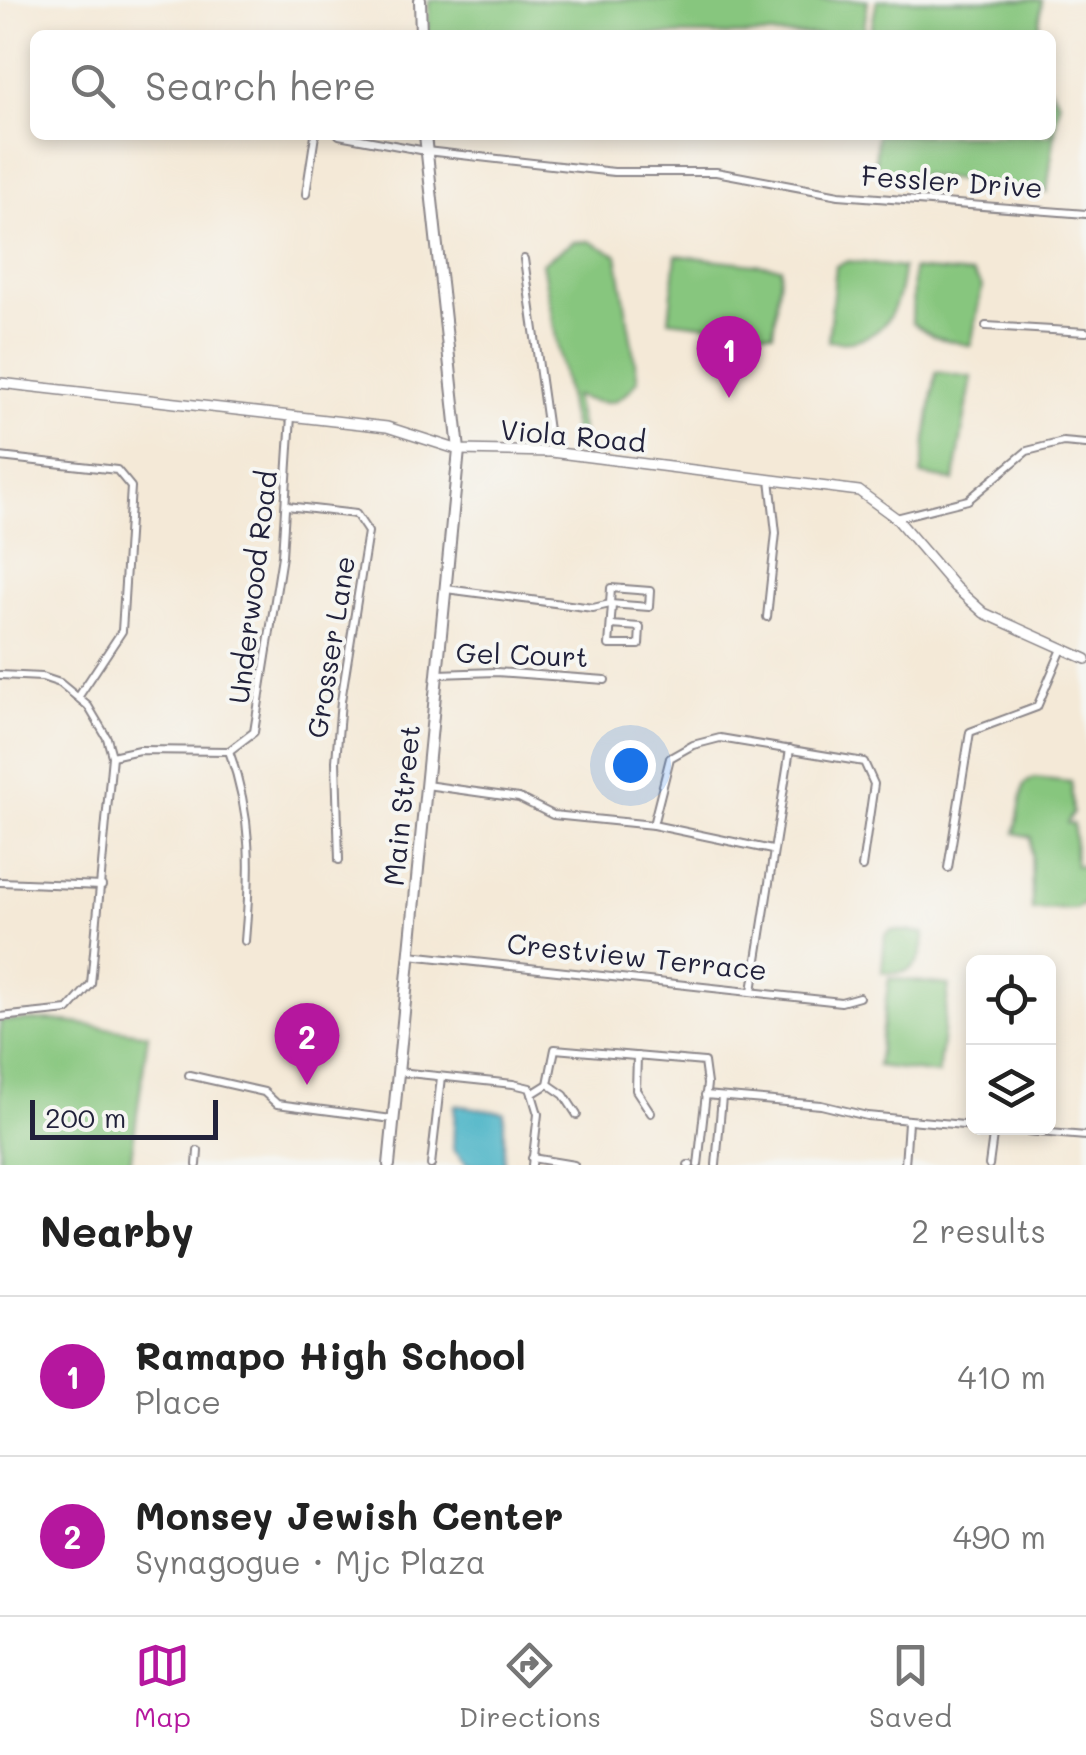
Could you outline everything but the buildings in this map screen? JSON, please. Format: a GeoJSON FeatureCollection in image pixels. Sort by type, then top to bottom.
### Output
{"type":"FeatureCollection","features":[{"type":"Feature","properties":{"kind":"main road"},"geometry":{"type":"LineString","coordinates":[[420,0],[421,30]]}},
{"type":"Feature","properties":{"kind":"main road","name":"Main Street"},"geometry":{"type":"LineString","coordinates":[[389,1165],[459,450],[425,140]]}},
{"type":"Feature","properties":{"kind":"street"},"geometry":{"type":"LineString","coordinates":[[306,194],[314,140]]}},
{"type":"Feature","properties":{"kind":"street","name":"Fessler Drive"},"geometry":{"type":"LineString","coordinates":[[367,140],[426,151],[614,172],[716,172],[839,195],[1086,214]]}},
{"type":"Feature","properties":{"kind":"street"},"geometry":{"type":"LineString","coordinates":[[524,259],[552,452]]}},
{"type":"Feature","properties":{"kind":"street"},"geometry":{"type":"LineString","coordinates":[[986,326],[1086,332]]}},
{"type":"Feature","properties":{"kind":"street","name":"Viola Road"},"geometry":{"type":"LineString","coordinates":[[0,383],[387,427],[459,450],[552,452],[859,491],[896,518],[954,586],[984,613],[1086,659]]}},
{"type":"Feature","properties":{"kind":"street","name":"Underwood Road"},"geometry":{"type":"LineString","coordinates":[[229,751],[246,742],[259,721],[287,506],[291,416]]}},
{"type":"Feature","properties":{"kind":"street"},"geometry":{"type":"LineString","coordinates":[[896,518],[968,500],[1026,451],[1063,442],[1086,444]]}},
{"type":"Feature","properties":{"kind":"street"},"geometry":{"type":"LineString","coordinates":[[0,457],[117,470],[131,487],[122,632],[79,696]]}},
{"type":"Feature","properties":{"kind":"street"},"geometry":{"type":"LineString","coordinates":[[767,616],[776,532],[770,478]]}},
{"type":"Feature","properties":{"kind":"street","name":"Grosser Lane"},"geometry":{"type":"LineString","coordinates":[[287,506],[356,514],[368,532],[338,741],[339,860]]}},
{"type":"Feature","properties":{"kind":"street"},"geometry":{"type":"LineString","coordinates":[[446,589],[523,597],[546,605],[593,608],[611,604],[649,607],[650,590],[611,588],[611,604],[611,625],[609,645],[639,645],[640,628],[611,625]]}},
{"type":"Feature","properties":{"kind":"street"},"geometry":{"type":"LineString","coordinates":[[948,868],[970,732],[1038,707],[1062,649]]}},
{"type":"Feature","properties":{"kind":"street","name":"Gel Court"},"geometry":{"type":"LineString","coordinates":[[437,674],[496,672],[605,680]]}},
{"type":"Feature","properties":{"kind":"street"},"geometry":{"type":"LineString","coordinates":[[0,675],[42,677],[79,696],[98,720],[112,756],[95,972],[82,998],[68,1010],[0,1017]]}},
{"type":"Feature","properties":{"kind":"street"},"geometry":{"type":"LineString","coordinates":[[654,826],[670,758],[693,744],[720,738],[864,762],[874,784],[862,866]]}},
{"type":"Feature","properties":{"kind":"street"},"geometry":{"type":"LineString","coordinates":[[752,991],[790,749]]}},
{"type":"Feature","properties":{"kind":"street"},"geometry":{"type":"LineString","coordinates":[[112,756],[139,750],[229,751],[243,789],[252,844],[245,941]]}},
{"type":"Feature","properties":{"kind":"street"},"geometry":{"type":"LineString","coordinates":[[426,785],[519,798],[553,815],[654,826],[772,850]]}},
{"type":"Feature","properties":{"kind":"street"},"geometry":{"type":"LineString","coordinates":[[0,882],[102,886]]}},
{"type":"Feature","properties":{"kind":"street","name":"Crestview Terrace"},"geometry":{"type":"LineString","coordinates":[[409,955],[841,1002],[859,998]]}},
{"type":"Feature","properties":{"kind":"street"},"geometry":{"type":"LineString","coordinates":[[548,1084],[555,1049],[704,1062],[698,1165]]}},
{"type":"Feature","properties":{"kind":"street"},"geometry":{"type":"LineString","coordinates":[[637,1056],[636,1090],[652,1112]]}},
{"type":"Feature","properties":{"kind":"street"},"geometry":{"type":"LineString","coordinates":[[398,1072],[531,1091],[548,1084]]}},
{"type":"Feature","properties":{"kind":"street"},"geometry":{"type":"LineString","coordinates":[[189,1075],[264,1092],[277,1104],[394,1119]]}},
{"type":"Feature","properties":{"kind":"street"},"geometry":{"type":"LineString","coordinates":[[431,1165],[441,1077]]}},
{"type":"Feature","properties":{"kind":"street"},"geometry":{"type":"LineString","coordinates":[[548,1084],[564,1095],[577,1114]]}},
{"type":"Feature","properties":{"kind":"street"},"geometry":{"type":"LineString","coordinates":[[531,1091],[538,1114],[532,1162],[574,1165]]}},
{"type":"Feature","properties":{"kind":"street"},"geometry":{"type":"LineString","coordinates":[[705,1095],[822,1105],[908,1122],[966,1126]]}},
{"type":"Feature","properties":{"kind":"street"},"geometry":{"type":"LineString","coordinates":[[716,1165],[722,1097]]}},
{"type":"Feature","properties":{"kind":"street"},"geometry":{"type":"LineString","coordinates":[[906,1165],[908,1122]]}},
{"type":"Feature","properties":{"kind":"street"},"geometry":{"type":"LineString","coordinates":[[1056,1133],[1086,1136]]}},
{"type":"Feature","properties":{"kind":"street"},"geometry":{"type":"LineString","coordinates":[[989,1165],[991,1135]]}},
{"type":"Feature","properties":{"kind":"street"},"geometry":{"type":"LineString","coordinates":[[197,1165],[198,1151]]}},
{"type":"Feature","properties":{"kind":"green space"},"geometry":{"type":"Polygon","coordinates":[[[429,0],[868,0],[864,30],[427,30],[429,0]]]}},
{"type":"Feature","properties":{"kind":"green space"},"geometry":{"type":"Polygon","coordinates":[[[877,0],[1042,0],[1039,30],[871,30],[877,0]]]}},
{"type":"Feature","properties":{"kind":"green space"},"geometry":{"type":"Polygon","coordinates":[[[877,140],[1054,140],[1047,192],[875,169],[877,140]]]}},
{"type":"Feature","properties":{"kind":"green space"},"geometry":{"type":"Polygon","coordinates":[[[589,241],[617,255],[638,380],[624,396],[610,402],[574,396],[584,444],[576,444],[542,263],[573,242],[589,241]]]}},
{"type":"Feature","properties":{"kind":"green space"},"geometry":{"type":"Polygon","coordinates":[[[676,255],[781,267],[773,333],[669,320],[676,255]]]}},
{"type":"Feature","properties":{"kind":"green space"},"geometry":{"type":"Polygon","coordinates":[[[849,261],[903,268],[901,285],[891,313],[874,333],[862,339],[828,341],[836,266],[849,261]]]}},
{"type":"Feature","properties":{"kind":"green space"},"geometry":{"type":"Polygon","coordinates":[[[913,269],[973,274],[982,286],[971,346],[935,337],[912,323],[913,269]]]}},
{"type":"Feature","properties":{"kind":"green space"},"geometry":{"type":"Polygon","coordinates":[[[936,372],[972,377],[954,481],[921,475],[936,372]]]}},
{"type":"Feature","properties":{"kind":"green space"},"geometry":{"type":"Polygon","coordinates":[[[1034,778],[1071,782],[1073,813],[1067,823],[1074,824],[1075,866],[1086,865],[1086,903],[1076,909],[1032,910],[1031,837],[1015,833],[1024,784],[1034,778]]]}},
{"type":"Feature","properties":{"kind":"green space"},"geometry":{"type":"Polygon","coordinates":[[[891,930],[924,933],[919,960],[901,973],[882,972],[885,935],[891,930]]]}},
{"type":"Feature","properties":{"kind":"green space"},"geometry":{"type":"Polygon","coordinates":[[[889,978],[949,985],[938,1074],[877,1066],[889,978]]]}},
{"type":"Feature","properties":{"kind":"green space"},"geometry":{"type":"Polygon","coordinates":[[[53,1020],[148,1034],[130,1165],[0,1165],[0,1021],[53,1020]]]}},
{"type":"Feature","properties":{"kind":"water"},"geometry":{"type":"Polygon","coordinates":[[[455,1105],[504,1112],[504,1165],[467,1165],[453,1149],[455,1105]]]}},
{"type":"Feature","properties":{"kind":"place","name":"Ramapo High School"},"geometry":{"type":"Point","coordinates":[729,398]}},
{"type":"Feature","properties":{"kind":"place","name":"Monsey Jewish Center"},"geometry":{"type":"Point","coordinates":[307,1085]}}]}
